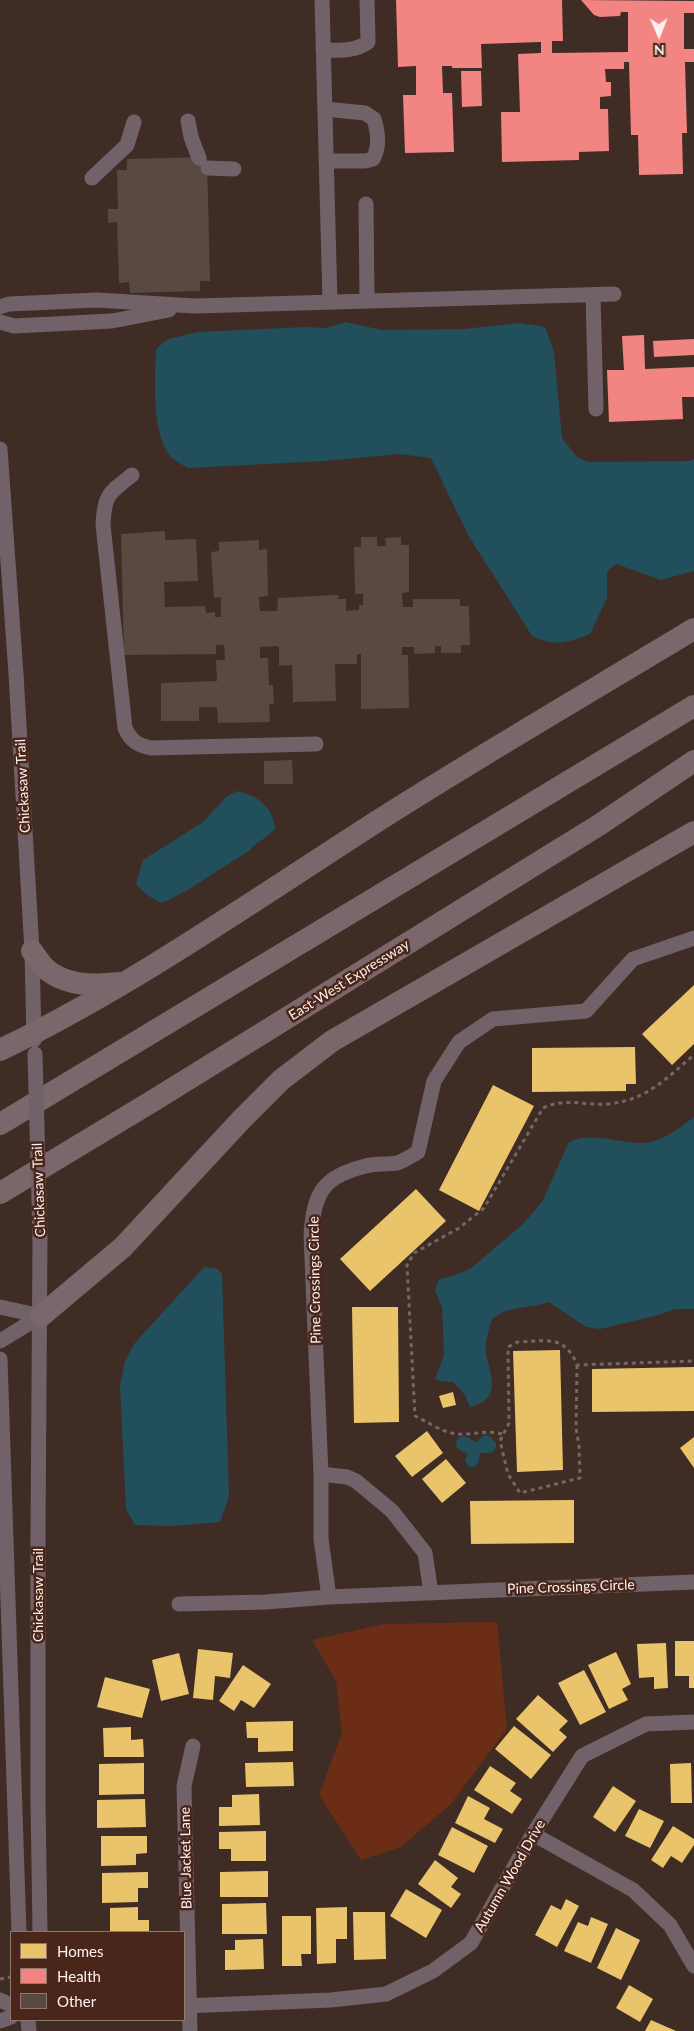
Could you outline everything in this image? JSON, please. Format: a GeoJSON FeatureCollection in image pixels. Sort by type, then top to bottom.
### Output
{"type":"FeatureCollection","features":[{"type":"Feature","properties":{"kind":"highway"},"geometry":{"type":"LineString","coordinates":[[0,1050],[34,1044],[379,820],[694,629]]}},
{"type":"Feature","properties":{"kind":"highway"},"geometry":{"type":"LineString","coordinates":[[0,1124],[694,706]]}},
{"type":"Feature","properties":{"kind":"highway","name":"East-West Expressway"},"geometry":{"type":"LineString","coordinates":[[0,1194],[599,826],[690,764]]}},
{"type":"Feature","properties":{"kind":"highway"},"geometry":{"type":"LineString","coordinates":[[41,1316],[123,1247],[242,1119],[281,1080],[332,1041],[694,832]]}},
{"type":"Feature","properties":{"kind":"highway"},"geometry":{"type":"LineString","coordinates":[[32,951],[45,968],[60,978],[102,985],[128,982]]}},
{"type":"Feature","properties":{"kind":"street"},"geometry":{"type":"LineString","coordinates":[[322,0],[330,302]]}},
{"type":"Feature","properties":{"kind":"street"},"geometry":{"type":"LineString","coordinates":[[323,50],[350,49],[362,46],[368,42],[367,0]]}},
{"type":"Feature","properties":{"kind":"street"},"geometry":{"type":"LineString","coordinates":[[324,108],[364,113],[374,119],[377,129],[377,151],[373,159],[365,161],[326,161]]}},
{"type":"Feature","properties":{"kind":"street"},"geometry":{"type":"LineString","coordinates":[[188,121],[191,137],[203,163],[234,169]]}},
{"type":"Feature","properties":{"kind":"street"},"geometry":{"type":"LineString","coordinates":[[92,178],[127,145],[134,122]]}},
{"type":"Feature","properties":{"kind":"street"},"geometry":{"type":"LineString","coordinates":[[366,204],[367,301]]}},
{"type":"Feature","properties":{"kind":"street"},"geometry":{"type":"LineString","coordinates":[[0,307],[9,304],[96,300],[195,306],[614,294]]}},
{"type":"Feature","properties":{"kind":"street"},"geometry":{"type":"LineString","coordinates":[[593,295],[596,409]]}},
{"type":"Feature","properties":{"kind":"street"},"geometry":{"type":"LineString","coordinates":[[0,322],[14,326],[112,321],[195,306]]}},
{"type":"Feature","properties":{"kind":"street","name":"Chickasaw Trail"},"geometry":{"type":"LineString","coordinates":[[0,449],[16,674],[32,951],[40,1238],[41,1316],[38,1534],[40,1931]]}},
{"type":"Feature","properties":{"kind":"street"},"geometry":{"type":"LineString","coordinates":[[132,475],[112,491],[104,503],[103,525],[125,728],[130,739],[140,745],[151,748],[316,744]]}},
{"type":"Feature","properties":{"kind":"street","name":"Pine Crossings Circle"},"geometry":{"type":"LineString","coordinates":[[329,1597],[321,1540],[311,1234],[313,1210],[321,1190],[333,1178],[366,1166],[398,1162],[418,1152],[434,1081],[459,1042],[492,1018],[586,1011],[633,959],[694,938]]}},
{"type":"Feature","properties":{"kind":"street"},"geometry":{"type":"LineString","coordinates":[[0,1307],[41,1316]]}},
{"type":"Feature","properties":{"kind":"street"},"geometry":{"type":"LineString","coordinates":[[0,1342],[41,1316]]}},
{"type":"Feature","properties":{"kind":"street"},"geometry":{"type":"LineString","coordinates":[[0,1359],[19,1931]]}},
{"type":"Feature","properties":{"kind":"street"},"geometry":{"type":"LineString","coordinates":[[320,1474],[347,1477],[356,1481],[392,1511],[424,1553],[431,1592]]}},
{"type":"Feature","properties":{"kind":"street","name":"Pine Crossings Circle"},"geometry":{"type":"LineString","coordinates":[[179,1604],[266,1602],[431,1592],[694,1582]]}},
{"type":"Feature","properties":{"kind":"street","name":"Autumn Wood Drive"},"geometry":{"type":"LineString","coordinates":[[186,2006],[331,2000],[386,1994],[433,1971],[471,1943],[582,1756],[646,1724],[694,1722]]}},
{"type":"Feature","properties":{"kind":"street","name":"Blue Jacket Lane"},"geometry":{"type":"LineString","coordinates":[[190,2031],[186,2006],[184,1786],[193,1746]]}},
{"type":"Feature","properties":{"kind":"street"},"geometry":{"type":"LineString","coordinates":[[534,1834],[633,1890],[670,1925],[694,1966]]}},
{"type":"Feature","properties":{"kind":"path"},"geometry":{"type":"LineString","coordinates":[[502,1434],[491,1431],[469,1434],[450,1433],[415,1416],[407,1265],[414,1253],[459,1228],[484,1208],[543,1108],[556,1102],[608,1104],[646,1094],[655,1089],[694,1054]]}},
{"type":"Feature","properties":{"kind":"path"},"geometry":{"type":"LineString","coordinates":[[516,1342],[557,1342],[570,1350],[577,1365],[576,1428],[580,1446],[580,1478],[520,1493],[508,1474],[500,1441],[509,1422],[508,1347],[516,1342]]}},
{"type":"Feature","properties":{"kind":"path"},"geometry":{"type":"LineString","coordinates":[[577,1365],[694,1361]]}},
{"type":"Feature","properties":{"kind":"path"},"geometry":{"type":"LineString","coordinates":[[0,1979],[10,1977]]}},
{"type":"Feature","properties":{"kind":"shaded area"},"geometry":{"type":"Polygon","coordinates":[[[497,1622],[507,1729],[451,1804],[401,1847],[361,1860],[319,1795],[342,1733],[336,1681],[312,1640],[384,1624],[497,1622]]]}},
{"type":"Feature","properties":{"kind":"water"},"geometry":{"type":"Polygon","coordinates":[[[345,322],[382,330],[464,329],[520,323],[545,327],[554,352],[562,438],[577,457],[588,462],[691,461],[694,459],[694,571],[661,580],[616,564],[607,571],[607,598],[590,634],[574,640],[548,642],[532,636],[468,535],[431,458],[399,454],[325,461],[188,468],[171,457],[160,434],[155,390],[156,349],[168,339],[198,332],[305,327],[327,328],[345,322]]]}},
{"type":"Feature","properties":{"kind":"water"},"geometry":{"type":"Polygon","coordinates":[[[237,791],[263,803],[274,820],[275,828],[272,832],[249,851],[186,891],[162,903],[145,893],[136,884],[143,860],[203,822],[226,797],[237,791]]]}},
{"type":"Feature","properties":{"kind":"water"},"geometry":{"type":"Polygon","coordinates":[[[694,1117],[694,1309],[675,1309],[655,1316],[600,1329],[586,1327],[549,1302],[512,1309],[492,1319],[486,1341],[486,1354],[492,1379],[492,1386],[487,1399],[470,1407],[465,1395],[453,1382],[435,1379],[444,1355],[442,1307],[435,1291],[439,1279],[470,1269],[524,1223],[542,1202],[569,1142],[577,1139],[603,1138],[646,1143],[668,1135],[694,1117]]]}},
{"type":"Feature","properties":{"kind":"water"},"geometry":{"type":"Polygon","coordinates":[[[204,1267],[216,1268],[222,1274],[229,1496],[220,1522],[170,1526],[135,1525],[126,1509],[120,1385],[125,1361],[134,1344],[204,1267]]]}},
{"type":"Feature","properties":{"kind":"water"},"geometry":{"type":"Polygon","coordinates":[[[488,1435],[496,1443],[496,1448],[491,1453],[480,1453],[478,1464],[474,1467],[469,1467],[465,1461],[468,1454],[457,1448],[456,1441],[464,1436],[476,1442],[483,1436],[488,1435]]]}},
{"type":"Feature","properties":{"kind":"building: Homes"},"geometry":{"type":"Polygon","coordinates":[[[694,985],[694,1044],[672,1065],[642,1034],[694,985]]]}},
{"type":"Feature","properties":{"kind":"building: Homes"},"geometry":{"type":"Polygon","coordinates":[[[635,1047],[636,1084],[626,1084],[626,1091],[532,1092],[532,1048],[635,1047]]]}},
{"type":"Feature","properties":{"kind":"building: Homes"},"geometry":{"type":"Polygon","coordinates":[[[493,1085],[534,1106],[479,1211],[439,1190],[493,1085]]]}},
{"type":"Feature","properties":{"kind":"building: Homes"},"geometry":{"type":"Polygon","coordinates":[[[416,1189],[446,1221],[370,1291],[340,1259],[416,1189]]]}},
{"type":"Feature","properties":{"kind":"building: Homes"},"geometry":{"type":"Polygon","coordinates":[[[352,1307],[398,1307],[399,1422],[354,1423],[352,1307]]]}},
{"type":"Feature","properties":{"kind":"building: Homes"},"geometry":{"type":"Polygon","coordinates":[[[560,1350],[563,1470],[517,1472],[513,1351],[560,1350]]]}},
{"type":"Feature","properties":{"kind":"building: Homes"},"geometry":{"type":"Polygon","coordinates":[[[694,1367],[694,1411],[592,1412],[592,1369],[694,1367]]]}},
{"type":"Feature","properties":{"kind":"building: Homes"},"geometry":{"type":"Polygon","coordinates":[[[453,1392],[456,1405],[443,1408],[439,1396],[453,1392]]]}},
{"type":"Feature","properties":{"kind":"building: Homes"},"geometry":{"type":"Polygon","coordinates":[[[427,1431],[443,1453],[412,1477],[395,1456],[427,1431]]]}},
{"type":"Feature","properties":{"kind":"building: Homes"},"geometry":{"type":"Polygon","coordinates":[[[694,1437],[694,1468],[680,1448],[694,1437]]]}},
{"type":"Feature","properties":{"kind":"building: Homes"},"geometry":{"type":"Polygon","coordinates":[[[446,1459],[466,1483],[442,1503],[422,1479],[446,1459]]]}},
{"type":"Feature","properties":{"kind":"building: Homes"},"geometry":{"type":"Polygon","coordinates":[[[574,1500],[574,1543],[471,1544],[470,1501],[574,1500]]]}},
{"type":"Feature","properties":{"kind":"building: Homes"},"geometry":{"type":"Polygon","coordinates":[[[675,1641],[694,1641],[694,1688],[689,1688],[689,1676],[675,1676],[675,1641]]]}},
{"type":"Feature","properties":{"kind":"building: Homes"},"geometry":{"type":"Polygon","coordinates":[[[666,1643],[668,1688],[654,1689],[654,1677],[639,1678],[637,1644],[666,1643]]]}},
{"type":"Feature","properties":{"kind":"building: Homes"},"geometry":{"type":"Polygon","coordinates":[[[198,1649],[233,1653],[230,1678],[215,1676],[213,1700],[193,1698],[198,1649]]]}},
{"type":"Feature","properties":{"kind":"building: Homes"},"geometry":{"type":"Polygon","coordinates":[[[616,1652],[631,1684],[622,1689],[628,1700],[609,1709],[588,1665],[616,1652]]]}},
{"type":"Feature","properties":{"kind":"building: Homes"},"geometry":{"type":"Polygon","coordinates":[[[179,1653],[189,1694],[161,1701],[152,1660],[179,1653]]]}},
{"type":"Feature","properties":{"kind":"building: Homes"},"geometry":{"type":"Polygon","coordinates":[[[243,1665],[271,1684],[254,1708],[241,1700],[234,1711],[219,1701],[243,1665]]]}},
{"type":"Feature","properties":{"kind":"building: Homes"},"geometry":{"type":"Polygon","coordinates":[[[584,1670],[606,1712],[580,1725],[558,1683],[584,1670]]]}},
{"type":"Feature","properties":{"kind":"building: Homes"},"geometry":{"type":"Polygon","coordinates":[[[105,1677],[150,1689],[142,1718],[97,1707],[105,1677]]]}},
{"type":"Feature","properties":{"kind":"building: Homes"},"geometry":{"type":"Polygon","coordinates":[[[538,1695],[568,1721],[559,1730],[567,1737],[553,1752],[516,1719],[538,1695]]]}},
{"type":"Feature","properties":{"kind":"building: Homes"},"geometry":{"type":"Polygon","coordinates":[[[293,1721],[293,1751],[258,1752],[258,1738],[247,1738],[246,1722],[293,1721]]]}},
{"type":"Feature","properties":{"kind":"building: Homes"},"geometry":{"type":"Polygon","coordinates":[[[514,1726],[551,1755],[531,1779],[495,1749],[514,1726]]]}},
{"type":"Feature","properties":{"kind":"building: Homes"},"geometry":{"type":"Polygon","coordinates":[[[131,1727],[131,1740],[143,1739],[144,1757],[104,1757],[103,1728],[131,1727]]]}},
{"type":"Feature","properties":{"kind":"building: Homes"},"geometry":{"type":"Polygon","coordinates":[[[293,1762],[294,1786],[246,1787],[245,1763],[293,1762]]]}},
{"type":"Feature","properties":{"kind":"building: Homes"},"geometry":{"type":"Polygon","coordinates":[[[144,1763],[144,1794],[99,1795],[99,1764],[144,1763]]]}},
{"type":"Feature","properties":{"kind":"building: Homes"},"geometry":{"type":"Polygon","coordinates":[[[691,1763],[692,1803],[671,1803],[670,1764],[691,1763]]]}},
{"type":"Feature","properties":{"kind":"building: Homes"},"geometry":{"type":"Polygon","coordinates":[[[490,1766],[516,1783],[510,1791],[522,1799],[512,1814],[474,1790],[490,1766]]]}},
{"type":"Feature","properties":{"kind":"building: Homes"},"geometry":{"type":"Polygon","coordinates":[[[613,1786],[636,1801],[615,1832],[593,1817],[613,1786]]]}},
{"type":"Feature","properties":{"kind":"building: Homes"},"geometry":{"type":"Polygon","coordinates":[[[259,1794],[260,1825],[219,1826],[219,1807],[232,1807],[232,1795],[259,1794]]]}},
{"type":"Feature","properties":{"kind":"building: Homes"},"geometry":{"type":"Polygon","coordinates":[[[468,1796],[490,1808],[484,1819],[503,1829],[495,1843],[455,1823],[468,1796]]]}},
{"type":"Feature","properties":{"kind":"building: Homes"},"geometry":{"type":"Polygon","coordinates":[[[145,1799],[146,1827],[97,1828],[97,1800],[145,1799]]]}},
{"type":"Feature","properties":{"kind":"building: Homes"},"geometry":{"type":"Polygon","coordinates":[[[639,1809],[664,1821],[650,1848],[625,1836],[639,1809]]]}},
{"type":"Feature","properties":{"kind":"building: Homes"},"geometry":{"type":"Polygon","coordinates":[[[673,1826],[694,1839],[694,1845],[682,1863],[671,1856],[663,1868],[651,1860],[673,1826]]]}},
{"type":"Feature","properties":{"kind":"building: Homes"},"geometry":{"type":"Polygon","coordinates":[[[452,1827],[488,1846],[474,1873],[438,1855],[452,1827]]]}},
{"type":"Feature","properties":{"kind":"building: Homes"},"geometry":{"type":"Polygon","coordinates":[[[266,1831],[266,1861],[231,1861],[231,1849],[219,1849],[219,1832],[266,1831]]]}},
{"type":"Feature","properties":{"kind":"building: Homes"},"geometry":{"type":"Polygon","coordinates":[[[101,1836],[147,1836],[147,1853],[136,1854],[136,1865],[101,1866],[101,1836]]]}},
{"type":"Feature","properties":{"kind":"building: Homes"},"geometry":{"type":"Polygon","coordinates":[[[435,1860],[458,1878],[451,1887],[461,1894],[451,1908],[418,1884],[435,1860]]]}},
{"type":"Feature","properties":{"kind":"building: Homes"},"geometry":{"type":"Polygon","coordinates":[[[268,1871],[268,1897],[220,1897],[220,1872],[268,1871]]]}},
{"type":"Feature","properties":{"kind":"building: Homes"},"geometry":{"type":"Polygon","coordinates":[[[148,1872],[148,1888],[138,1888],[138,1902],[102,1903],[102,1873],[148,1872]]]}},
{"type":"Feature","properties":{"kind":"building: Homes"},"geometry":{"type":"Polygon","coordinates":[[[406,1889],[442,1910],[426,1938],[390,1916],[406,1889]]]}},
{"type":"Feature","properties":{"kind":"building: Homes"},"geometry":{"type":"Polygon","coordinates":[[[566,1899],[579,1906],[557,1947],[535,1935],[551,1905],[561,1910],[566,1899]]]}},
{"type":"Feature","properties":{"kind":"building: Homes"},"geometry":{"type":"Polygon","coordinates":[[[266,1903],[267,1934],[222,1934],[222,1904],[266,1903]]]}},
{"type":"Feature","properties":{"kind":"building: Homes"},"geometry":{"type":"Polygon","coordinates":[[[138,1907],[138,1920],[149,1920],[149,1931],[110,1931],[110,1908],[138,1907]]]}},
{"type":"Feature","properties":{"kind":"building: Homes"},"geometry":{"type":"Polygon","coordinates":[[[347,1907],[347,1939],[336,1939],[336,1963],[317,1964],[316,1908],[347,1907]]]}},
{"type":"Feature","properties":{"kind":"building: Homes"},"geometry":{"type":"Polygon","coordinates":[[[353,1912],[385,1912],[386,1959],[354,1960],[353,1912]]]}},
{"type":"Feature","properties":{"kind":"building: Homes"},"geometry":{"type":"Polygon","coordinates":[[[282,1916],[311,1916],[311,1954],[301,1954],[302,1966],[282,1966],[282,1916]]]}},
{"type":"Feature","properties":{"kind":"building: Homes"},"geometry":{"type":"Polygon","coordinates":[[[591,1917],[608,1924],[591,1963],[564,1951],[578,1922],[588,1926],[591,1917]]]}},
{"type":"Feature","properties":{"kind":"building: Homes"},"geometry":{"type":"Polygon","coordinates":[[[616,1928],[640,1940],[621,1980],[597,1968],[616,1928]]]}},
{"type":"Feature","properties":{"kind":"building: Homes"},"geometry":{"type":"Polygon","coordinates":[[[263,1939],[264,1969],[225,1970],[225,1950],[235,1950],[235,1940],[263,1939]]]}},
{"type":"Feature","properties":{"kind":"building: Homes"},"geometry":{"type":"Polygon","coordinates":[[[629,1985],[653,1999],[640,2022],[616,2008],[629,1985]]]}},
{"type":"Feature","properties":{"kind":"building: Homes"},"geometry":{"type":"Polygon","coordinates":[[[651,2020],[676,2031],[645,2031],[651,2020]]]}},
{"type":"Feature","properties":{"kind":"building: Health"},"geometry":{"type":"Polygon","coordinates":[[[396,0],[562,0],[563,41],[552,41],[552,53],[628,52],[628,12],[621,12],[620,16],[600,17],[594,15],[581,0],[694,1],[694,13],[684,13],[684,49],[694,49],[694,62],[685,62],[687,133],[682,133],[683,174],[639,175],[638,135],[631,135],[629,62],[624,62],[624,69],[605,69],[606,82],[611,82],[611,96],[600,97],[600,109],[608,109],[609,151],[579,152],[579,160],[502,162],[501,112],[520,112],[518,54],[541,53],[541,42],[481,44],[482,68],[442,66],[443,93],[452,93],[454,152],[405,153],[403,95],[416,95],[416,66],[398,67],[396,0]]]}},
{"type":"Feature","properties":{"kind":"building: Health"},"geometry":{"type":"Polygon","coordinates":[[[461,71],[481,71],[482,106],[462,107],[461,71]]]}},
{"type":"Feature","properties":{"kind":"building: Health"},"geometry":{"type":"Polygon","coordinates":[[[644,335],[645,369],[694,367],[694,397],[682,397],[683,419],[609,422],[607,370],[624,370],[622,336],[644,335]]]}},
{"type":"Feature","properties":{"kind":"building: Health"},"geometry":{"type":"Polygon","coordinates":[[[694,339],[694,355],[654,357],[653,341],[694,339]]]}},
{"type":"Feature","properties":{"kind":"building: Other"},"geometry":{"type":"Polygon","coordinates":[[[207,157],[210,281],[200,281],[200,291],[130,293],[129,282],[119,283],[117,222],[108,223],[108,209],[118,209],[117,170],[127,170],[127,159],[207,157]]]}},
{"type":"Feature","properties":{"kind":"building: Other"},"geometry":{"type":"Polygon","coordinates":[[[165,531],[165,540],[196,539],[198,581],[164,582],[165,607],[205,606],[206,613],[215,612],[215,617],[221,617],[221,597],[214,598],[211,552],[219,551],[219,542],[259,540],[259,550],[267,549],[268,596],[259,597],[260,611],[277,611],[278,598],[339,595],[338,599],[346,599],[346,611],[359,610],[359,605],[363,605],[363,594],[355,594],[354,547],[361,547],[361,537],[377,537],[377,546],[386,546],[385,538],[401,537],[401,545],[409,545],[409,592],[402,593],[403,607],[413,607],[413,599],[460,599],[460,606],[469,606],[470,645],[461,645],[461,653],[441,653],[441,646],[435,646],[435,653],[414,654],[414,647],[402,647],[402,655],[408,655],[409,708],[361,709],[361,654],[357,654],[357,664],[335,664],[336,701],[293,702],[292,665],[279,666],[279,646],[260,647],[260,658],[268,658],[269,685],[273,685],[274,704],[269,704],[270,722],[218,723],[217,707],[199,707],[199,721],[161,721],[161,683],[217,681],[216,660],[225,660],[224,645],[216,645],[216,654],[124,655],[121,534],[165,531]]]}},
{"type":"Feature","properties":{"kind":"building: Other"},"geometry":{"type":"Polygon","coordinates":[[[292,760],[293,784],[264,784],[264,761],[292,760]]]}}]}
